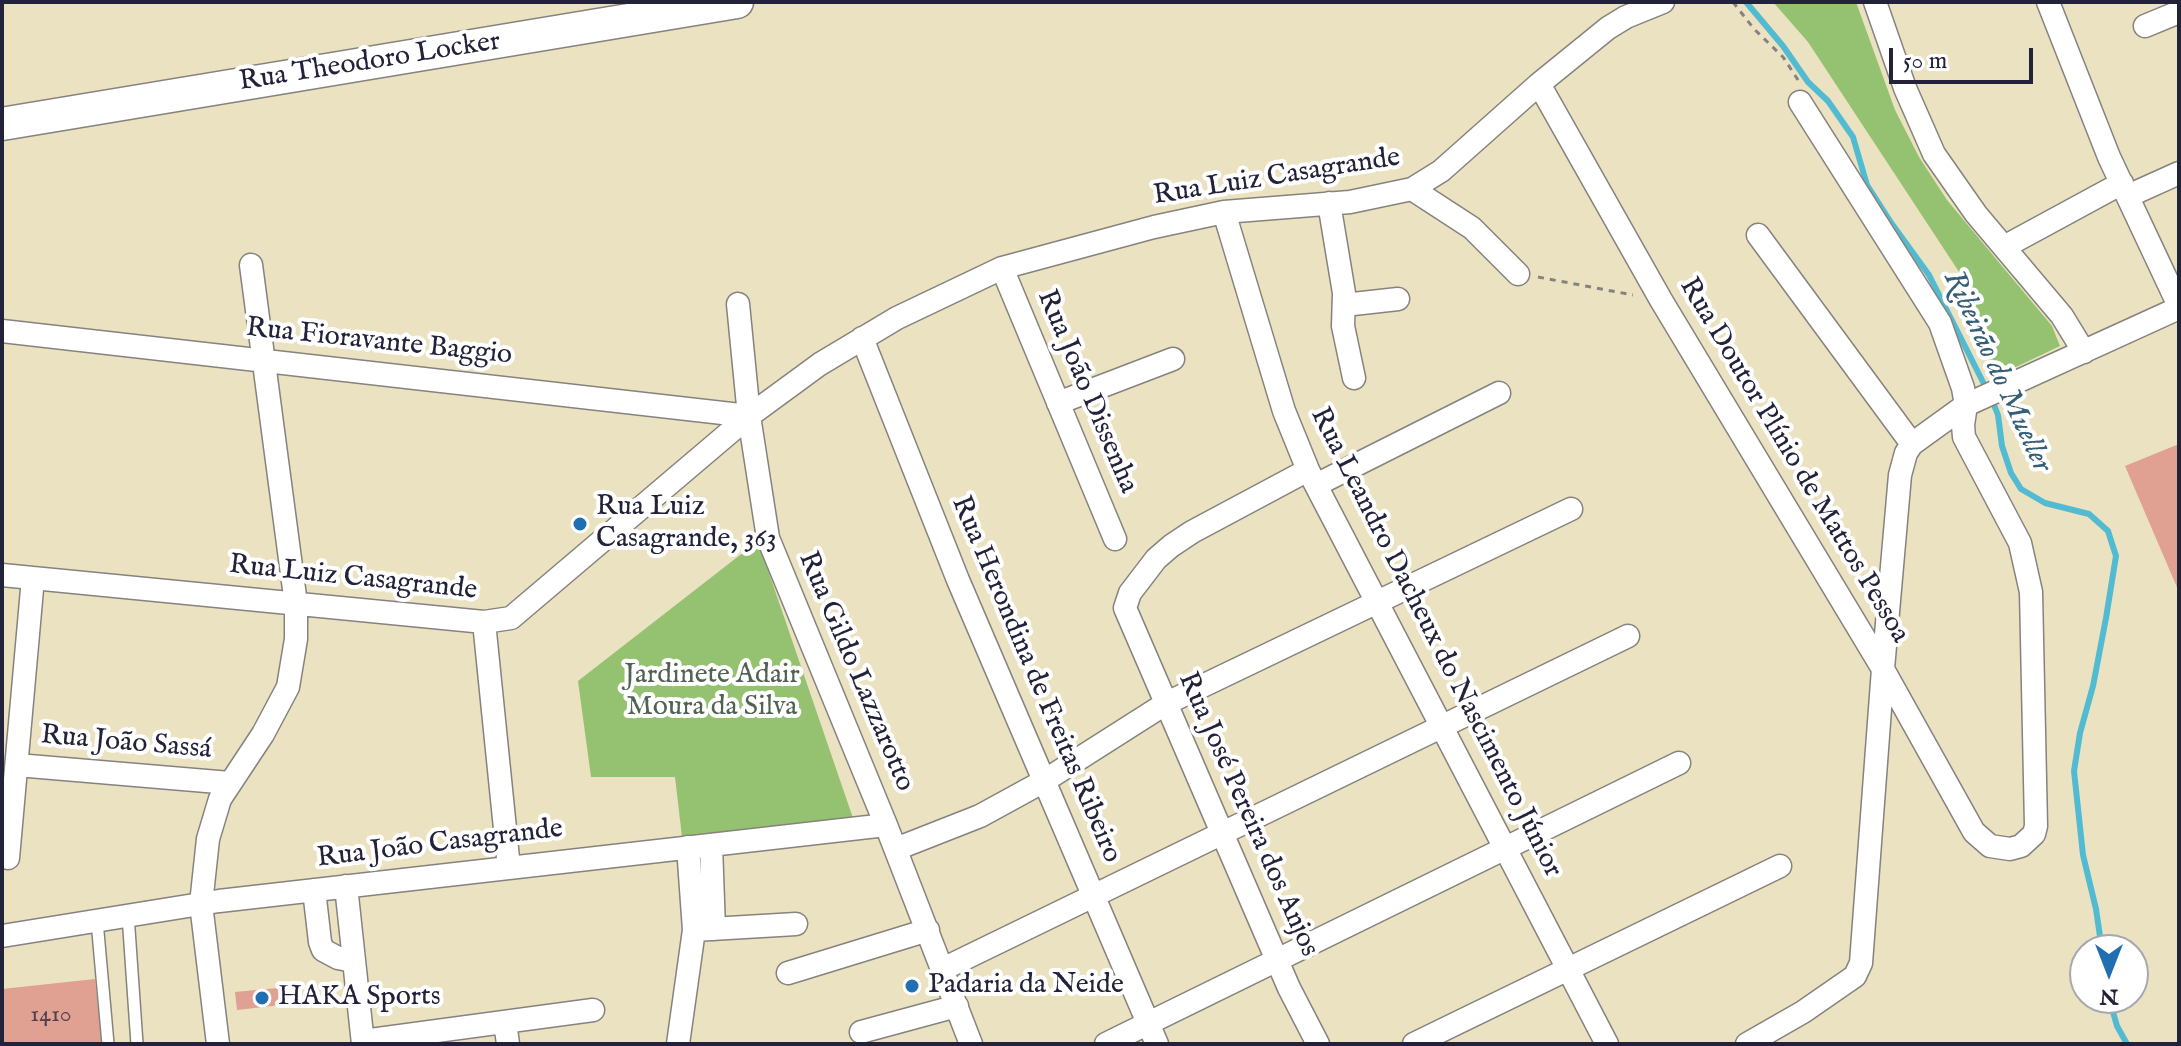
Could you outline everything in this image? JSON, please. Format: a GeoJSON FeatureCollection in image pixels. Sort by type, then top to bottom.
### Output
{"type":"FeatureCollection","features":[{"type":"Feature","properties":{"kind":"main road","name":"Rua Theodoro Locker"},"geometry":{"type":"LineString","coordinates":[[2,124],[737,2]]}},
{"type":"Feature","properties":{"kind":"street","name":"Rua Luiz Casagrande"},"geometry":{"type":"LineString","coordinates":[[2,575],[484,622],[511,618],[749,416],[820,364],[935,298],[1002,268],[1154,227],[1224,212],[1371,198],[1412,189],[1441,171],[1608,28],[1663,2]]}},
{"type":"Feature","properties":{"kind":"street"},"geometry":{"type":"LineString","coordinates":[[1875,2],[1905,88],[1934,154],[1954,186],[2050,300],[2084,352]]}},
{"type":"Feature","properties":{"kind":"street"},"geometry":{"type":"LineString","coordinates":[[1747,1044],[1803,1012],[1855,976],[1861,963],[1900,475],[1912,444],[1981,398],[2179,307],[2099,134],[2048,2]]}},
{"type":"Feature","properties":{"kind":"street"},"geometry":{"type":"LineString","coordinates":[[2145,26],[2179,12]]}},
{"type":"Feature","properties":{"kind":"street","name":"Rua Doutor Plínio de Mattos Pessoa"},"geometry":{"type":"LineString","coordinates":[[1539,84],[1661,300],[1883,669],[1974,832],[1990,846],[2010,849],[2029,841],[2036,826],[2031,592],[2020,543],[1964,437],[1963,425],[1981,398]]}},
{"type":"Feature","properties":{"kind":"street"},"geometry":{"type":"LineString","coordinates":[[1800,102],[1940,323],[1963,388],[1981,398]]}},
{"type":"Feature","properties":{"kind":"street"},"geometry":{"type":"LineString","coordinates":[[2004,247],[2125,190],[2179,173]]}},
{"type":"Feature","properties":{"kind":"street"},"geometry":{"type":"LineString","coordinates":[[1412,189],[1472,228],[1518,274]]}},
{"type":"Feature","properties":{"kind":"street"},"geometry":{"type":"LineString","coordinates":[[1329,203],[1344,305],[1343,326],[1354,378]]}},
{"type":"Feature","properties":{"kind":"street","name":"Rua Leandro Dacheux do Nascimento Júnior"},"geometry":{"type":"LineString","coordinates":[[1224,212],[1284,411],[1312,478],[1607,1044]]}},
{"type":"Feature","properties":{"kind":"street"},"geometry":{"type":"LineString","coordinates":[[1758,235],[1912,444]]}},
{"type":"Feature","properties":{"kind":"street"},"geometry":{"type":"LineString","coordinates":[[218,1044],[201,904],[208,839],[220,799],[263,734],[288,687],[296,639],[296,604],[251,265]]}},
{"type":"Feature","properties":{"kind":"street","name":"Rua João Dissenha"},"geometry":{"type":"LineString","coordinates":[[1002,268],[1115,539]]}},
{"type":"Feature","properties":{"kind":"street"},"geometry":{"type":"LineString","coordinates":[[1344,305],[1398,299]]}},
{"type":"Feature","properties":{"kind":"street","name":"Rua Gildo Lazzarotto"},"geometry":{"type":"LineString","coordinates":[[738,304],[749,416],[762,510],[772,552],[896,849],[971,1044]]}},
{"type":"Feature","properties":{"kind":"street","name":"Rua Fioravante Baggio"},"geometry":{"type":"LineString","coordinates":[[2,331],[749,416]]}},
{"type":"Feature","properties":{"kind":"street","name":"Rua Herondina de Freitas Ribeiro"},"geometry":{"type":"LineString","coordinates":[[862,338],[958,580],[1152,1034]]}},
{"type":"Feature","properties":{"kind":"street"},"geometry":{"type":"LineString","coordinates":[[1058,403],[1173,359]]}},
{"type":"Feature","properties":{"kind":"street"},"geometry":{"type":"LineString","coordinates":[[1312,478],[1499,393]]}},
{"type":"Feature","properties":{"kind":"street","name":"Rua José Pereira dos Anjos"},"geometry":{"type":"LineString","coordinates":[[1312,478],[1192,532],[1171,546],[1156,559],[1130,593],[1125,608],[1289,988],[1318,1044]]}},
{"type":"Feature","properties":{"kind":"street"},"geometry":{"type":"LineString","coordinates":[[896,849],[980,816],[1044,781],[1165,704],[1571,509]]}},
{"type":"Feature","properties":{"kind":"street"},"geometry":{"type":"LineString","coordinates":[[8,858],[33,578]]}},
{"type":"Feature","properties":{"kind":"street"},"geometry":{"type":"LineString","coordinates":[[484,622],[509,868]]}},
{"type":"Feature","properties":{"kind":"street"},"geometry":{"type":"LineString","coordinates":[[943,969],[1628,636]]}},
{"type":"Feature","properties":{"kind":"street"},"geometry":{"type":"LineString","coordinates":[[1106,1044],[1152,1034],[1278,959],[1679,763]]}},
{"type":"Feature","properties":{"kind":"street","name":"Rua João Sassá"},"geometry":{"type":"LineString","coordinates":[[17,765],[230,783]]}},
{"type":"Feature","properties":{"kind":"street","name":"Rua João Casagrande"},"geometry":{"type":"LineString","coordinates":[[2,936],[201,904],[886,825]]}},
{"type":"Feature","properties":{"kind":"street"},"geometry":{"type":"LineString","coordinates":[[678,1044],[704,929],[711,845]]}},
{"type":"Feature","properties":{"kind":"street"},"geometry":{"type":"LineString","coordinates":[[688,847],[704,929]]}},
{"type":"Feature","properties":{"kind":"street"},"geometry":{"type":"LineString","coordinates":[[1414,1044],[1780,866]]}},
{"type":"Feature","properties":{"kind":"street"},"geometry":{"type":"LineString","coordinates":[[346,886],[363,1043],[506,1033],[593,1010]]}},
{"type":"Feature","properties":{"kind":"street"},"geometry":{"type":"LineString","coordinates":[[314,890],[323,950],[353,961]]}},
{"type":"Feature","properties":{"kind":"street"},"geometry":{"type":"LineString","coordinates":[[704,929],[796,924]]}},
{"type":"Feature","properties":{"kind":"street"},"geometry":{"type":"LineString","coordinates":[[788,973],[928,930]]}},
{"type":"Feature","properties":{"kind":"street"},"geometry":{"type":"LineString","coordinates":[[861,1032],[957,1006]]}},
{"type":"Feature","properties":{"kind":"lane"},"geometry":{"type":"LineString","coordinates":[[128,915],[137,1044]]}},
{"type":"Feature","properties":{"kind":"lane"},"geometry":{"type":"LineString","coordinates":[[97,921],[108,1044]]}},
{"type":"Feature","properties":{"kind":"path"},"geometry":{"type":"LineString","coordinates":[[1733,2],[1754,29],[1783,57],[1800,83],[1800,102]]}},
{"type":"Feature","properties":{"kind":"path"},"geometry":{"type":"LineString","coordinates":[[1518,274],[1661,300]]}},
{"type":"Feature","properties":{"kind":"green space"},"geometry":{"type":"Polygon","coordinates":[[[1773,2],[1856,2],[1895,110],[1919,157],[1947,200],[2052,326],[2060,346],[1993,378],[1977,309],[1965,281],[1808,42],[1773,2]]]}},
{"type":"Feature","properties":{"kind":"green space","name":"Jardinete Adair Moura da Silva"},"geometry":{"type":"Polygon","coordinates":[[[758,541],[854,821],[682,837],[675,777],[591,777],[578,681],[758,541]]]}},
{"type":"Feature","properties":{"kind":"building"},"geometry":{"type":"Polygon","coordinates":[[[2179,444],[2179,592],[2125,466],[2179,444]]]}},
{"type":"Feature","properties":{"kind":"building"},"geometry":{"type":"Polygon","coordinates":[[[95,979],[102,1044],[2,1044],[2,989],[95,979]]]}},
{"type":"Feature","properties":{"kind":"building","name":"HAKA Sports"},"geometry":{"type":"Polygon","coordinates":[[[288,987],[290,1004],[237,1010],[235,992],[288,987]]]}},
{"type":"Feature","properties":{"kind":"waterway","name":"Ribeirão do Mueller"},"geometry":{"type":"LineString","coordinates":[[1746,2],[1808,82],[1828,101],[1853,137],[1867,185],[1929,275],[1987,390]]}},
{"type":"Feature","properties":{"kind":"waterway","name":"Ribeirão do Mueller"},"geometry":{"type":"LineString","coordinates":[[1992,400],[1998,415],[2002,446],[2011,473],[2021,489],[2045,503],[2089,514],[2108,531],[2116,556],[2074,771],[2083,855],[2100,934]]}},
{"type":"Feature","properties":{"kind":"waterway","name":"Ribeirão do Mueller"},"geometry":{"type":"LineString","coordinates":[[2114,1014],[2127,1044]]}},
{"type":"Feature","properties":{"kind":"place","name":"Rua Luiz Casagrande, 363"},"geometry":{"type":"Point","coordinates":[580,524]}},
{"type":"Feature","properties":{"kind":"place","name":"Padaria da Neide"},"geometry":{"type":"Point","coordinates":[912,986]}},
{"type":"Feature","properties":{"kind":"place","name":"HAKA Sports"},"geometry":{"type":"Point","coordinates":[262,998]}}]}
